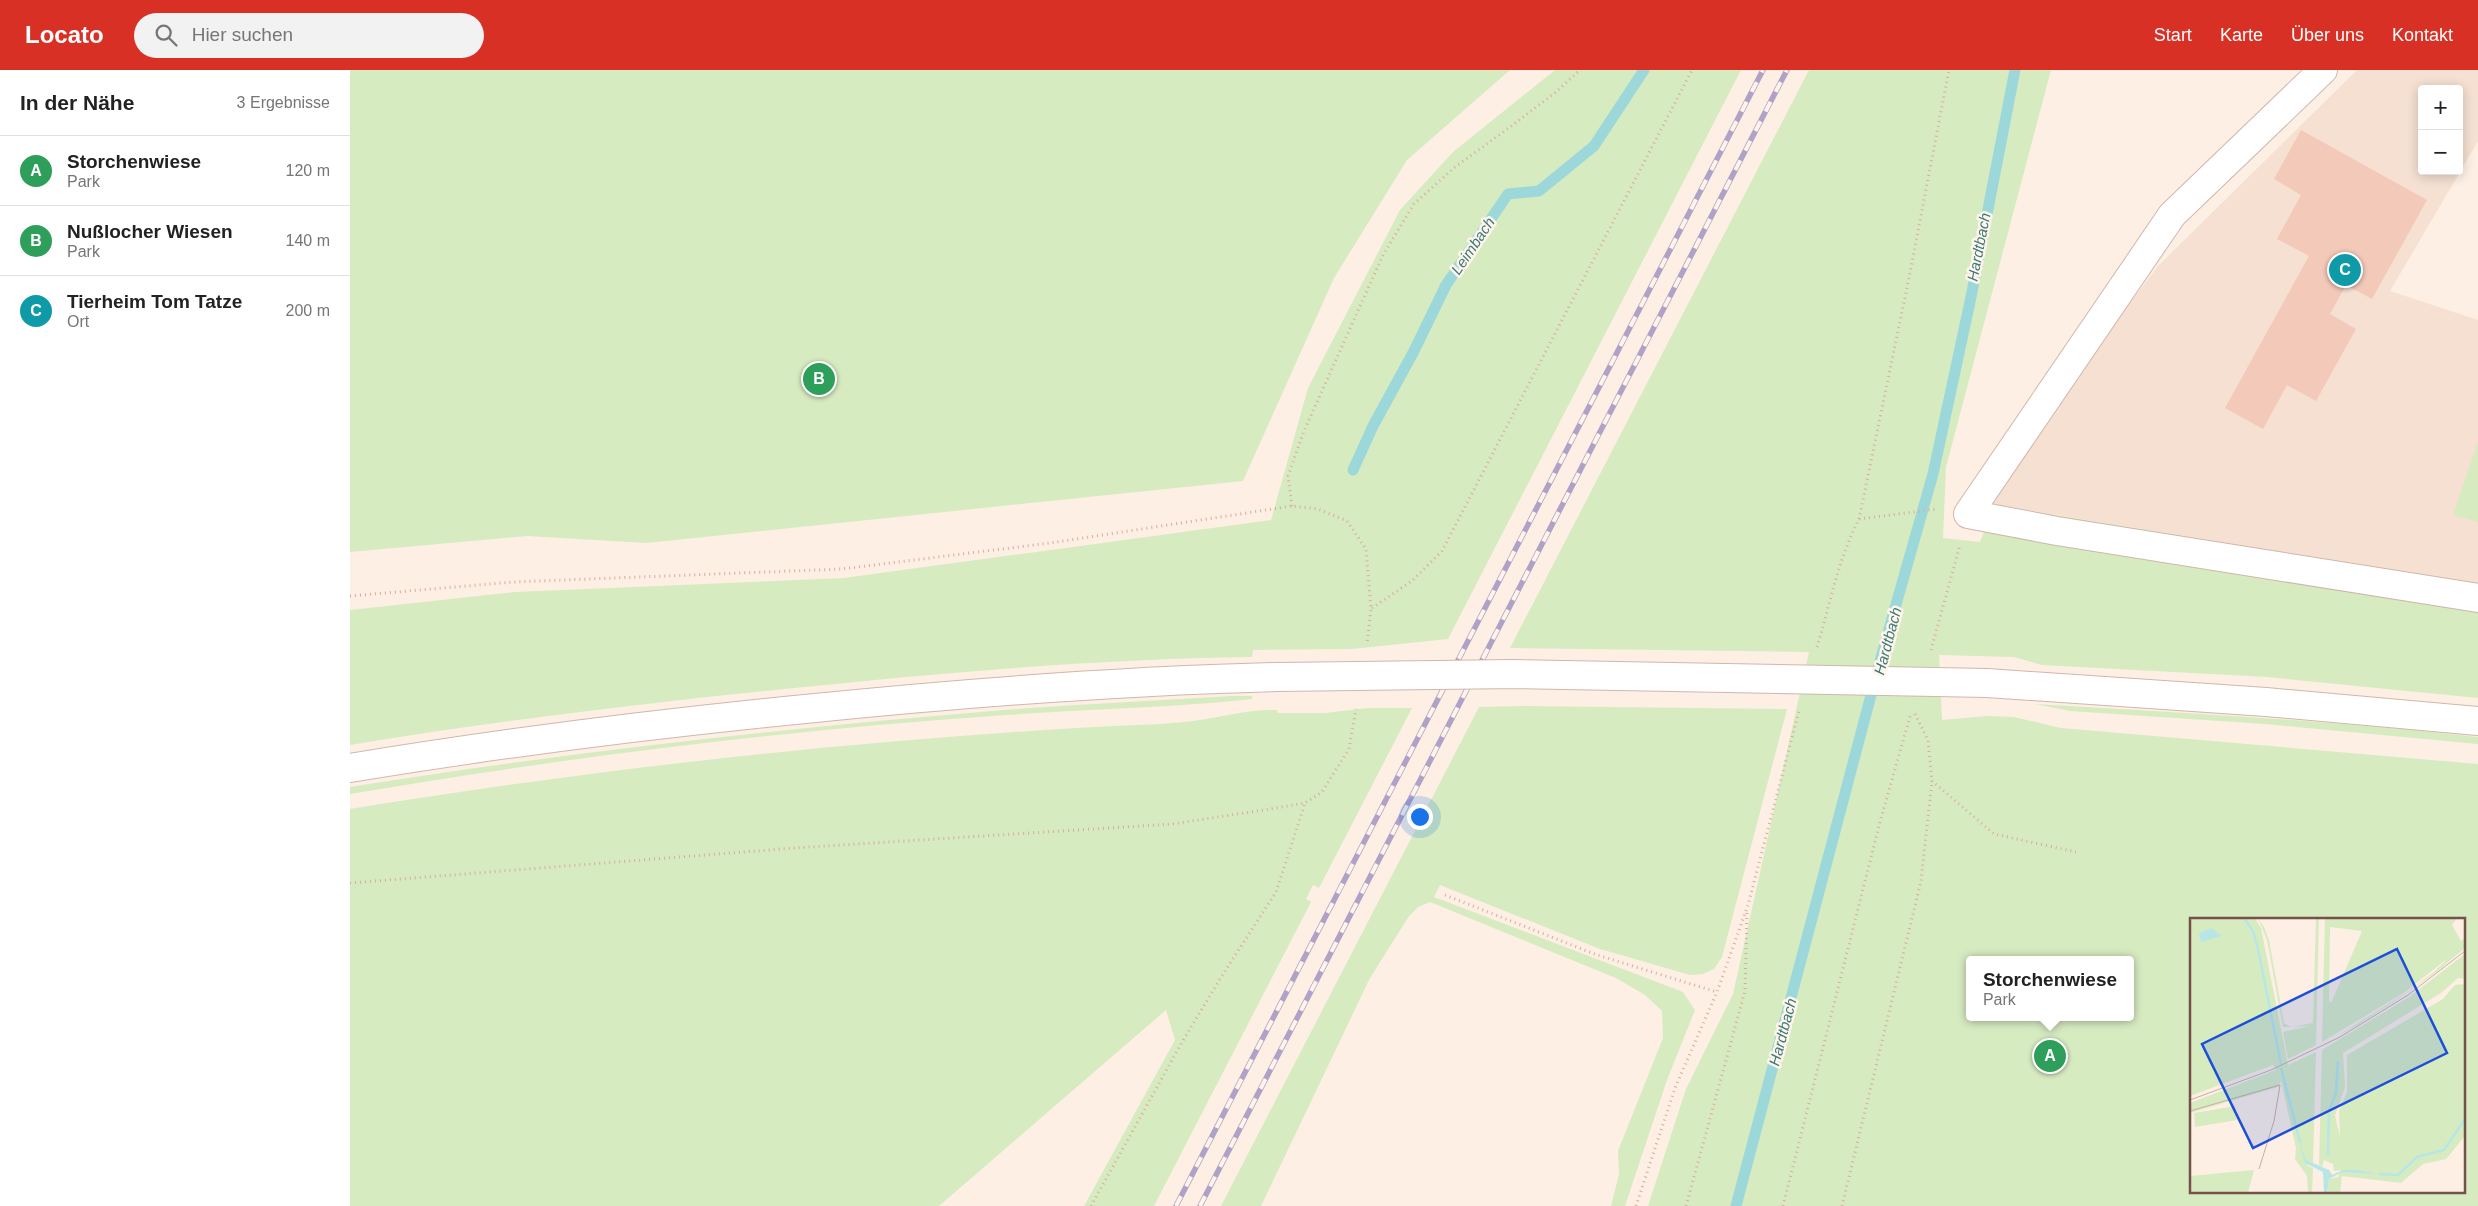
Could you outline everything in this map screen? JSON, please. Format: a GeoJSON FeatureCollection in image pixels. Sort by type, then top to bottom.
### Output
{"type":"FeatureCollection","features":[{"type":"Feature","properties":{"kind":"street"},"geometry":{"type":"LineString","coordinates":[[2323,70],[2172,215],[1968,514],[2057,531],[2478,598]]}},
{"type":"Feature","properties":{"kind":"street"},"geometry":{"type":"LineString","coordinates":[[350,768],[451,751],[579,734],[840,705],[1001,690],[1277,677],[1514,674],[1986,683],[2266,702],[2478,721]]}},
{"type":"Feature","properties":{"kind":"path"},"geometry":{"type":"LineString","coordinates":[[1292,506],[1288,476],[1304,431],[1383,254],[1414,204],[1455,167],[1549,98],[1580,70]]}},
{"type":"Feature","properties":{"kind":"path"},"geometry":{"type":"LineString","coordinates":[[1371,609],[1412,581],[1442,550],[1692,70]]}},
{"type":"Feature","properties":{"kind":"path"},"geometry":{"type":"LineString","coordinates":[[1817,648],[1838,570],[1848,541],[1859,519],[1909,278],[1949,70]]}},
{"type":"Feature","properties":{"kind":"path"},"geometry":{"type":"LineString","coordinates":[[350,596],[514,582],[842,569],[1060,541],[1292,506],[1318,509],[1347,521],[1366,549],[1371,609],[1366,646]]}},
{"type":"Feature","properties":{"kind":"path"},"geometry":{"type":"LineString","coordinates":[[1859,519],[1874,519],[1938,509]]}},
{"type":"Feature","properties":{"kind":"path"},"geometry":{"type":"LineString","coordinates":[[1930,653],[1968,514]]}},
{"type":"Feature","properties":{"kind":"path"},"geometry":{"type":"LineString","coordinates":[[350,883],[794,848],[1172,824],[1305,803],[1322,792],[1349,749],[1357,702]]}},
{"type":"Feature","properties":{"kind":"path"},"geometry":{"type":"LineString","coordinates":[[1636,1206],[1675,1088],[1717,992],[1748,905],[1801,705]]}},
{"type":"Feature","properties":{"kind":"path"},"geometry":{"type":"LineString","coordinates":[[1783,1206],[1878,832],[1912,709],[1928,740],[1932,781],[1920,882],[1842,1206]]}},
{"type":"Feature","properties":{"kind":"path"},"geometry":{"type":"LineString","coordinates":[[1932,781],[1994,834],[2076,852]]}},
{"type":"Feature","properties":{"kind":"path"},"geometry":{"type":"LineString","coordinates":[[1091,1206],[1187,1034],[1276,892],[1305,803]]}},
{"type":"Feature","properties":{"kind":"path"},"geometry":{"type":"LineString","coordinates":[[1445,895],[1597,955],[1717,992]]}},
{"type":"Feature","properties":{"kind":"path"},"geometry":{"type":"LineString","coordinates":[[1686,1206],[1745,992],[1748,905]]}},
{"type":"Feature","properties":{"kind":"shaded area"},"geometry":{"type":"Polygon","coordinates":[[[2357,70],[2478,70],[2478,141],[2463,167],[2463,85],[2418,85],[2418,175],[2458,175],[2390,291],[2478,320],[2478,584],[1977,502],[2159,265],[2357,70]]]}},
{"type":"Feature","properties":{"kind":"green space"},"geometry":{"type":"Polygon","coordinates":[[[350,70],[1510,70],[1407,160],[1334,278],[1243,481],[646,543],[528,536],[350,552],[350,70]]]}},
{"type":"Feature","properties":{"kind":"green space"},"geometry":{"type":"Polygon","coordinates":[[[1555,70],[1741,70],[1448,639],[1352,649],[1253,650],[1252,657],[1076,664],[842,683],[567,714],[458,728],[350,745],[350,610],[515,592],[844,578],[1271,520],[1308,388],[1400,210],[1453,152],[1555,70]]]}},
{"type":"Feature","properties":{"kind":"green space"},"geometry":{"type":"Polygon","coordinates":[[[1809,70],[2051,70],[1946,467],[1943,538],[1980,542],[1994,505],[2478,584],[2478,698],[2267,677],[2042,665],[2014,657],[1939,655],[1942,720],[1987,716],[2014,717],[2061,728],[2478,764],[2478,1206],[1648,1206],[1686,1089],[1733,994],[1809,652],[1510,648],[1809,70]]]}},
{"type":"Feature","properties":{"kind":"green space"},"geometry":{"type":"Polygon","coordinates":[[[2478,442],[2478,522],[2453,515],[2478,442]]]}},
{"type":"Feature","properties":{"kind":"green space"},"geometry":{"type":"Polygon","coordinates":[[[1252,696],[1252,699],[842,728],[677,746],[513,768],[350,794],[350,787],[431,774],[676,742],[1004,710],[1252,696]]]}},
{"type":"Feature","properties":{"kind":"green space"},"geometry":{"type":"Polygon","coordinates":[[[2035,704],[2368,726],[2478,737],[2478,744],[2265,724],[2070,711],[2035,704]]]}},
{"type":"Feature","properties":{"kind":"green space"},"geometry":{"type":"Polygon","coordinates":[[[1479,707],[1787,709],[1722,957],[1714,969],[1703,974],[1690,975],[1600,949],[1440,885],[1434,897],[1683,992],[1695,1010],[1667,1080],[1625,1206],[1611,1206],[1619,1174],[1618,1151],[1663,1038],[1662,1011],[1645,995],[1616,978],[1430,902],[1418,907],[1409,916],[1370,978],[1261,1206],[1221,1206],[1479,707]]]}},
{"type":"Feature","properties":{"kind":"green space"},"geometry":{"type":"Polygon","coordinates":[[[1368,708],[1412,708],[1319,888],[1313,885],[1306,899],[1311,902],[1154,1206],[1084,1206],[1175,1040],[1166,1010],[939,1206],[350,1206],[350,809],[536,781],[722,758],[908,740],[1181,722],[1256,711],[1277,710],[1278,713],[1325,713],[1368,708]]]}},
{"type":"Feature","properties":{"kind":"building"},"geometry":{"type":"Polygon","coordinates":[[[2301,130],[2427,200],[2372,299],[2346,285],[2330,314],[2356,329],[2316,401],[2287,385],[2263,429],[2225,408],[2309,256],[2277,239],[2301,195],[2274,179],[2301,130]]]}},
{"type":"Feature","properties":{"kind":"waterway","name":"Leimbach"},"geometry":{"type":"LineString","coordinates":[[1353,470],[1373,426],[1414,351],[1446,285],[1508,194],[1539,191],[1594,146],[1644,70]]}},
{"type":"Feature","properties":{"kind":"waterway","name":"Hardtbach"},"geometry":{"type":"LineString","coordinates":[[1736,1206],[1880,661],[1933,474],[1971,297],[2015,70]]}},
{"type":"Feature","properties":{"kind":"railway"},"geometry":{"type":"LineString","coordinates":[[1176,1206],[1763,70]]}},
{"type":"Feature","properties":{"kind":"railway"},"geometry":{"type":"LineString","coordinates":[[1200,1206],[1787,70]]}},
{"type":"Feature","properties":{"kind":"place","name":"Tierheim Tom Tatze"},"geometry":{"type":"Point","coordinates":[2345,270]}},
{"type":"Feature","properties":{"kind":"place","name":"Nußlocher Wiesen"},"geometry":{"type":"Point","coordinates":[819,379]}},
{"type":"Feature","properties":{"kind":"place","name":"Storchenwiese"},"geometry":{"type":"Point","coordinates":[2050,1056]}}]}
